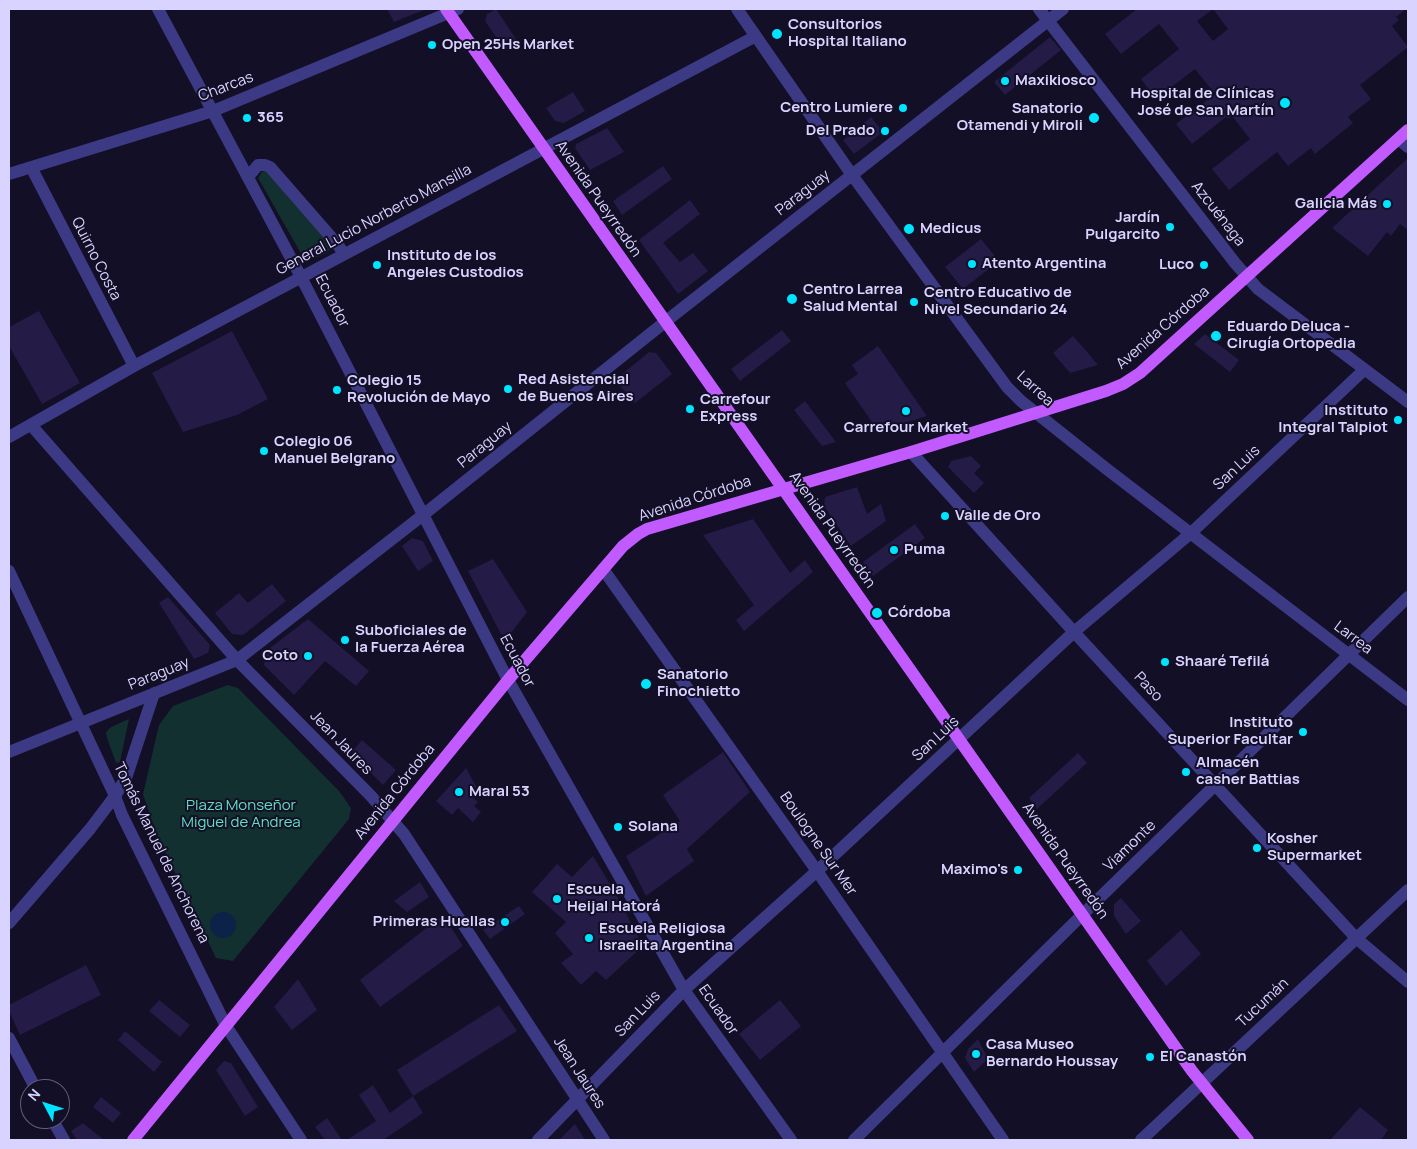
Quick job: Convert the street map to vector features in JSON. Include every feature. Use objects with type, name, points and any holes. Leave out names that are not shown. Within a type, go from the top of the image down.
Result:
[{"type":"main road","name":"Avenida Pueyrredón","points":[[451,10],[543,149],[665,322],[1202,1083],[1248,1140]]},
{"type":"main road","name":"Avenida Córdoba","points":[[133,1140],[392,820],[508,680],[630,540],[647,529],[911,452],[1111,389],[1132,378],[1246,276],[1403,143],[1408,130]]},
{"type":"street","name":"Ecuador","points":[[158,9],[301,277],[508,680],[684,990],[791,1140]]},
{"type":"street","name":"Larrea","points":[[737,9],[852,175],[1007,387],[1036,413],[1191,534],[1408,700]]},
{"type":"street","name":"Azcuénaga","points":[[1039,9],[1258,289],[1408,402]]},
{"type":"street","name":"Paraguay","points":[[9,752],[237,660],[1063,9]]},
{"type":"street","name":"Charcas","points":[[9,174],[213,111],[451,10]]},
{"type":"street","name":"General Lucio Norberto Mansilla","points":[[9,437],[134,366],[756,36]]},
{"type":"street","points":[[248,177],[258,164],[270,167],[344,254]]},
{"type":"street","name":"Quirno Costa","points":[[30,167],[134,366]]},
{"type":"street","name":"San Luis","points":[[538,1140],[684,990],[817,871],[1074,632],[1191,534],[1364,370]]},
{"type":"street","name":"Jean Jaures","points":[[30,425],[237,660],[404,834],[604,1140]]},
{"type":"street","name":"Paso","points":[[911,452],[1356,938],[1408,982]]},
{"type":"street","name":"Boulogne Sur Mer","points":[[603,569],[817,871],[1003,1140]]},
{"type":"street","name":"Tomás Manuel de Anchorena","points":[[9,571],[115,796],[122,815],[226,1026],[301,1140]]},
{"type":"street","name":"Viamonte","points":[[854,1140],[1408,597]]},
{"type":"street","points":[[9,922],[90,829],[115,796],[126,778],[154,693]]},
{"type":"street","name":"Tucumán","points":[[1141,1140],[1408,890]]},
{"type":"street","points":[[9,1038],[31,1079]]},
{"type":"street","points":[[58,1129],[64,1140]]},
{"type":"green space","points":[[267,170],[334,246],[327,252],[312,258],[303,257],[258,178],[262,172]]},
{"type":"green space","name":"Plaza Monseñor Miguel de Andrea","points":[[228,685],[238,688],[339,791],[351,808],[349,819],[233,961],[216,958],[156,833],[143,794],[159,725],[173,706]]},
{"type":"green space","points":[[129,719],[120,762],[116,763],[106,732],[111,727]]},
{"type":"water","points":[[223,912],[232,916],[236,925],[232,934],[223,938],[214,934],[210,925],[214,916]]},
{"type":"building","points":[[387,9],[426,9],[394,22]]},
{"type":"building","points":[[496,9],[518,42],[505,50],[485,21],[487,14]]},
{"type":"building","name":"Hospital de Clínicas José de San Martín","points":[[1137,9],[1213,9],[1406,9],[1396,17],[1399,20],[1392,26],[1408,47],[1360,85],[1371,99],[1348,117],[1353,123],[1315,154],[1311,148],[1288,166],[1277,152],[1229,190],[1212,169],[1250,139],[1232,116],[1228,119],[1226,117],[1192,144],[1176,124],[1215,94],[1195,69],[1156,99],[1141,79],[1179,49],[1159,24],[1121,54],[1105,34]],"holes":[[[1213,9],[1228,29],[1213,41],[1197,21]]]},
{"type":"building","points":[[1050,37],[1061,50],[1005,95],[994,82]]},
{"type":"building","points":[[573,92],[585,111],[564,123],[555,121],[546,108]]},
{"type":"building","points":[[871,117],[883,132],[854,154],[843,140]]},
{"type":"building","points":[[607,128],[624,152],[590,170],[575,148],[576,144]]},
{"type":"building","points":[[1408,158],[1408,230],[1400,224],[1391,236],[1387,232],[1368,256],[1332,228]]},
{"type":"building","points":[[663,166],[672,179],[622,215],[613,201]]},
{"type":"building","points":[[690,200],[700,214],[663,243],[680,262],[693,253],[708,271],[678,294],[639,240]]},
{"type":"building","name":"Atento Argentina","points":[[981,239],[999,261],[963,289],[945,267]]},
{"type":"building","points":[[39,311],[80,383],[42,404],[9,346],[9,327]]},
{"type":"building","points":[[782,330],[791,341],[740,381],[731,369]]},
{"type":"building","points":[[232,331],[268,399],[237,415],[183,432],[152,373]]},
{"type":"building","points":[[1205,334],[1239,360],[1230,372],[1194,344]]},
{"type":"building","points":[[1073,336],[1098,365],[1070,373],[1053,353]]},
{"type":"building","points":[[878,346],[927,416],[878,431],[845,383],[858,374],[852,365]]},
{"type":"building","points":[[649,352],[656,353],[672,374],[635,403],[615,380]]},
{"type":"building","points":[[805,401],[836,442],[822,446],[794,410]]},
{"type":"building","points":[[971,456],[981,466],[974,473],[984,483],[974,493],[948,467],[951,461]]},
{"type":"building","points":[[857,487],[867,514],[881,504],[886,521],[851,546],[824,506],[825,497]]},
{"type":"building","points":[[753,519],[790,573],[805,560],[813,572],[744,631],[736,620],[754,605],[703,535]]},
{"type":"building","name":"Puma","points":[[915,524],[925,538],[873,576],[863,562]]},
{"type":"building","points":[[412,538],[423,541],[433,561],[418,571],[402,546]]},
{"type":"building","points":[[493,559],[527,612],[509,636],[501,634],[468,571]]},
{"type":"building","points":[[272,584],[286,601],[243,635],[232,634],[215,613],[239,593],[248,603]]},
{"type":"building","points":[[168,597],[210,645],[208,653],[194,659],[159,603]]},
{"type":"building","name":"Coto","points":[[308,619],[369,671],[356,686],[325,661],[294,695],[264,665],[266,651]]},
{"type":"building","points":[[362,740],[396,770],[383,785],[351,753]]},
{"type":"building","points":[[723,752],[750,792],[687,849],[694,861],[646,896],[626,856],[680,821],[663,795]]},
{"type":"building","points":[[1078,753],[1087,763],[1037,809],[1029,798]]},
{"type":"building","name":"Maral 53","points":[[466,768],[477,788],[471,796],[478,802],[474,806],[481,812],[473,822],[458,808],[452,815],[436,801]]},
{"type":"building","points":[[593,856],[616,894],[643,946],[606,980],[596,971],[581,985],[561,963],[573,954],[555,933],[566,922],[532,892],[557,864],[572,877]]},
{"type":"building","points":[[420,882],[429,897],[407,912],[394,901]]},
{"type":"building","points":[[1121,898],[1141,921],[1126,934],[1114,916],[1114,904]]},
{"type":"building","name":"Primeras Huellas","points":[[519,906],[525,914],[490,939],[483,930]]},
{"type":"building","points":[[443,915],[463,946],[380,1007],[360,980]]},
{"type":"building","points":[[1181,930],[1201,954],[1166,986],[1147,961]]},
{"type":"building","points":[[86,965],[101,995],[20,1035],[9,1011],[9,1005]]},
{"type":"building","points":[[298,979],[317,1010],[292,1030],[274,1007]]},
{"type":"building","points":[[159,1000],[190,1025],[180,1037],[149,1011]]},
{"type":"building","points":[[780,1000],[801,1026],[760,1060],[739,1034]]},
{"type":"building","points":[[499,1005],[517,1031],[413,1096],[397,1070]]},
{"type":"building","points":[[125,1031],[162,1062],[154,1072],[118,1040]]},
{"type":"building","name":"Casa Museo Bernardo Houssay","points":[[978,1039],[988,1059],[974,1072],[965,1058],[968,1049]]},
{"type":"building","points":[[224,1061],[231,1063],[258,1107],[245,1116],[216,1070]]},
{"type":"building","points":[[373,1085],[390,1113],[413,1096],[423,1113],[383,1140],[347,1140],[376,1121],[359,1095]]},
{"type":"building","points":[[101,1097],[121,1113],[113,1123],[93,1107]]},
{"type":"building","points":[[1360,1107],[1388,1130],[1381,1140],[1330,1140]]},
{"type":"building","points":[[327,1118],[342,1140],[325,1140],[315,1127]]},
{"type":"building","points":[[83,1123],[104,1140],[77,1140],[71,1131]]},
{"type":"building","points":[[575,1124],[585,1140],[559,1140]]},
{"type":"place","name":"Consultorios Hospital Italiano","points":[[777,34]]},
{"type":"place","name":"Open 25Hs Market","points":[[432,45]]},
{"type":"place","name":"Maxikiosco","points":[[1005,81]]},
{"type":"place","name":"Hospital de Clínicas José de San Martín","points":[[1285,103]]},
{"type":"place","name":"Centro Lumiere","points":[[903,108]]},
{"type":"place","name":"365","points":[[247,118]]},
{"type":"place","name":"Sanatorio Otamendi y Miroli","points":[[1094,118]]},
{"type":"place","name":"Del Prado","points":[[885,131]]},
{"type":"place","name":"Galicia Más","points":[[1387,204]]},
{"type":"place","name":"Jardín Pulgarcito","points":[[1170,227]]},
{"type":"place","name":"Medicus","points":[[909,229]]},
{"type":"place","name":"Atento Argentina","points":[[972,264]]},
{"type":"place","name":"Instituto de los Angeles Custodios","points":[[377,265]]},
{"type":"place","name":"Luco","points":[[1204,265]]},
{"type":"place","name":"Centro Larrea Salud Mental","points":[[792,299]]},
{"type":"place","name":"Centro Educativo de Nivel Secundario 24","points":[[914,302]]},
{"type":"place","name":"Eduardo Deluca - Cirugía Ortopedia","points":[[1216,336]]},
{"type":"place","name":"Red Asistencial de Buenos Aires","points":[[508,389]]},
{"type":"place","name":"Colegio 15 Revolución de Mayo","points":[[337,390]]},
{"type":"place","name":"Carrefour Express","points":[[690,409]]},
{"type":"place","name":"Carrefour Market","points":[[906,411]]},
{"type":"place","name":"Instituto Integral Talpiot","points":[[1398,420]]},
{"type":"place","name":"Colegio 06 Manuel Belgrano","points":[[264,451]]},
{"type":"place","name":"Valle de Oro","points":[[945,516]]},
{"type":"place","name":"Puma","points":[[894,550]]},
{"type":"place","name":"Córdoba","points":[[877,613]]},
{"type":"place","name":"Suboficiales de la Fuerza Aérea","points":[[345,640]]},
{"type":"place","name":"Coto","points":[[308,656]]},
{"type":"place","name":"Shaaré Tefilá","points":[[1165,662]]},
{"type":"place","name":"Sanatorio Finochietto","points":[[646,684]]},
{"type":"place","name":"Instituto Superior Facultar","points":[[1303,732]]},
{"type":"place","name":"Almacén casher Battias","points":[[1186,772]]},
{"type":"place","name":"Maral 53","points":[[459,792]]},
{"type":"place","name":"Solana","points":[[618,827]]},
{"type":"place","name":"Kosher Supermarket","points":[[1257,848]]},
{"type":"place","name":"Maximo's","points":[[1018,870]]},
{"type":"place","name":"Escuela Heijal Hatorá","points":[[557,899]]},
{"type":"place","name":"Primeras Huellas","points":[[505,922]]},
{"type":"place","name":"Escuela Religiosa Israelita Argentina","points":[[589,938]]},
{"type":"place","name":"Casa Museo Bernardo Houssay","points":[[976,1054]]},
{"type":"place","name":"El Canastón","points":[[1150,1057]]}]
